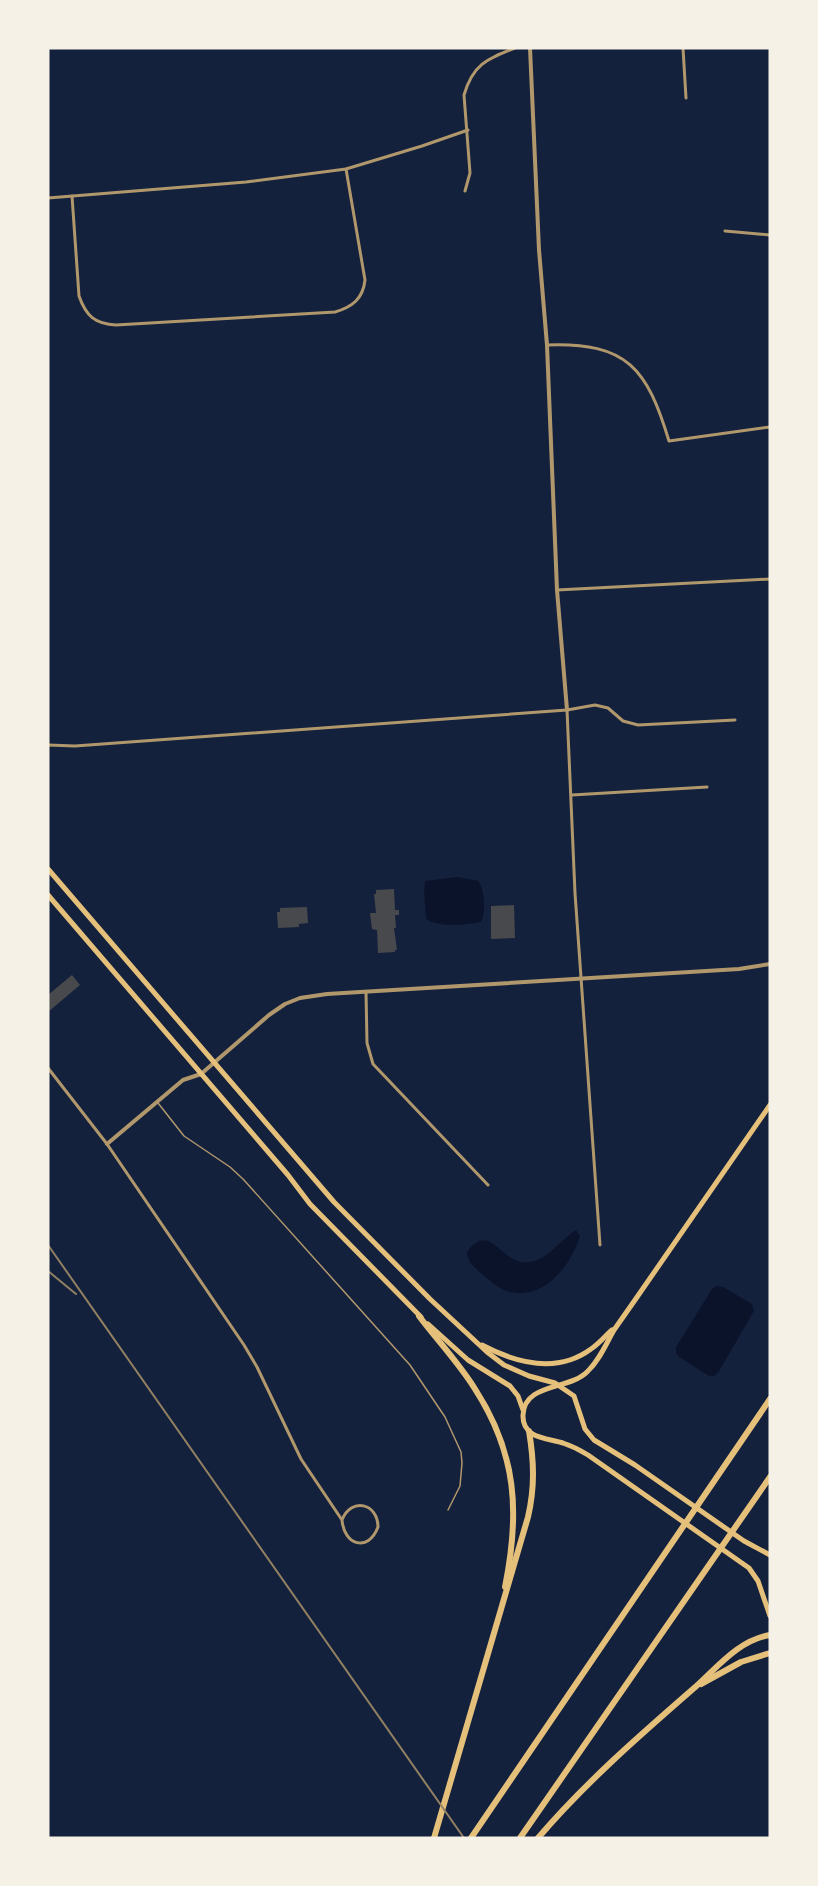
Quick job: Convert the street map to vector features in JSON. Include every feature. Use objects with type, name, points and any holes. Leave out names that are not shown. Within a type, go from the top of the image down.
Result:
[{"type":"highway","points":[[419,1316],[476,1390],[493,1421],[506,1456],[514,1497],[514,1529],[498,1621]]},
{"type":"highway","points":[[471,1838],[769,1399]]},
{"type":"highway","points":[[434,1838],[518,1556],[534,1488],[534,1461],[529,1431]]},
{"type":"highway","points":[[520,1838],[770,1477]]},
{"type":"highway","points":[[538,1838],[569,1803],[650,1726],[743,1646],[756,1638],[770,1635]]},
{"type":"highway","points":[[695,1687],[741,1662],[770,1653]]},
{"type":"main road","points":[[48,868],[342,1210],[416,1286],[493,1357],[514,1370],[561,1386],[574,1396],[585,1429],[591,1438],[770,1556]]},
{"type":"main road","points":[[48,895],[310,1204],[419,1316],[468,1360],[510,1386],[518,1396],[524,1422],[529,1431],[539,1438],[564,1443],[588,1455],[749,1568],[758,1581],[770,1616]]},
{"type":"main road","points":[[523,1412],[528,1401],[536,1393],[561,1386],[588,1372],[770,1105]]},
{"type":"main road","points":[[476,1342],[510,1359],[533,1364],[547,1364],[580,1355],[591,1349],[616,1328]]},
{"type":"street","points":[[465,191],[470,173],[464,95],[473,74],[488,59],[515,48]]},
{"type":"street","points":[[530,48],[539,250],[547,345],[557,590],[567,710],[580,978],[600,1245]]},
{"type":"street","points":[[683,48],[686,98]]},
{"type":"street","points":[[48,198],[246,182],[346,169],[468,130]]},
{"type":"street","points":[[72,196],[79,296],[83,308],[97,322],[117,325],[335,312],[354,305],[364,289],[365,280],[346,169]]},
{"type":"street","points":[[725,231],[770,235]]},
{"type":"street","points":[[547,345],[601,349],[625,361],[637,371],[651,389],[669,441],[770,427]]},
{"type":"street","points":[[557,590],[770,579]]},
{"type":"street","points":[[48,745],[75,746],[567,710],[602,705],[622,721],[638,725],[735,720]]},
{"type":"street","points":[[572,795],[707,787]]},
{"type":"street","points":[[107,1144],[183,1080],[201,1074],[285,1004],[300,998],[739,969],[770,964]]},
{"type":"street","points":[[366,992],[367,1043],[374,1064],[488,1185]]},
{"type":"street","points":[[48,1068],[107,1144],[248,1352],[301,1459],[342,1520],[342,1529],[346,1536],[360,1543],[372,1539],[378,1527],[376,1515],[364,1506],[351,1508],[345,1512],[342,1520]]},
{"type":"lane","points":[[157,1102],[184,1136],[230,1167],[243,1179],[410,1365],[445,1417],[461,1452],[460,1486],[448,1510]]},
{"type":"water","points":[[457,877],[478,881],[484,901],[481,922],[445,925],[426,919],[425,881]]},
{"type":"water","points":[[576,1230],[580,1236],[563,1269],[555,1278],[534,1291],[523,1293],[503,1289],[474,1267],[467,1256],[467,1252],[475,1243],[483,1240],[490,1242],[511,1258],[520,1262],[530,1262],[549,1253]]},
{"type":"water","points":[[716,1286],[723,1287],[752,1304],[754,1311],[718,1373],[709,1376],[679,1357],[676,1347]]},
{"type":"building","points":[[394,889],[395,910],[399,910],[399,915],[395,915],[396,928],[394,928],[397,950],[378,953],[377,930],[372,929],[370,913],[376,913],[374,894],[376,890]]},
{"type":"building","points":[[514,905],[515,938],[491,939],[491,906]]},
{"type":"building","points":[[307,907],[308,923],[299,924],[299,927],[278,928],[277,912],[280,912],[280,908]]},
{"type":"building","points":[[72,975],[80,985],[48,1012],[48,995]]},
{"type":"railway","points":[[48,1245],[464,1838]]},
{"type":"railway","points":[[48,1271],[76,1294]]}]
